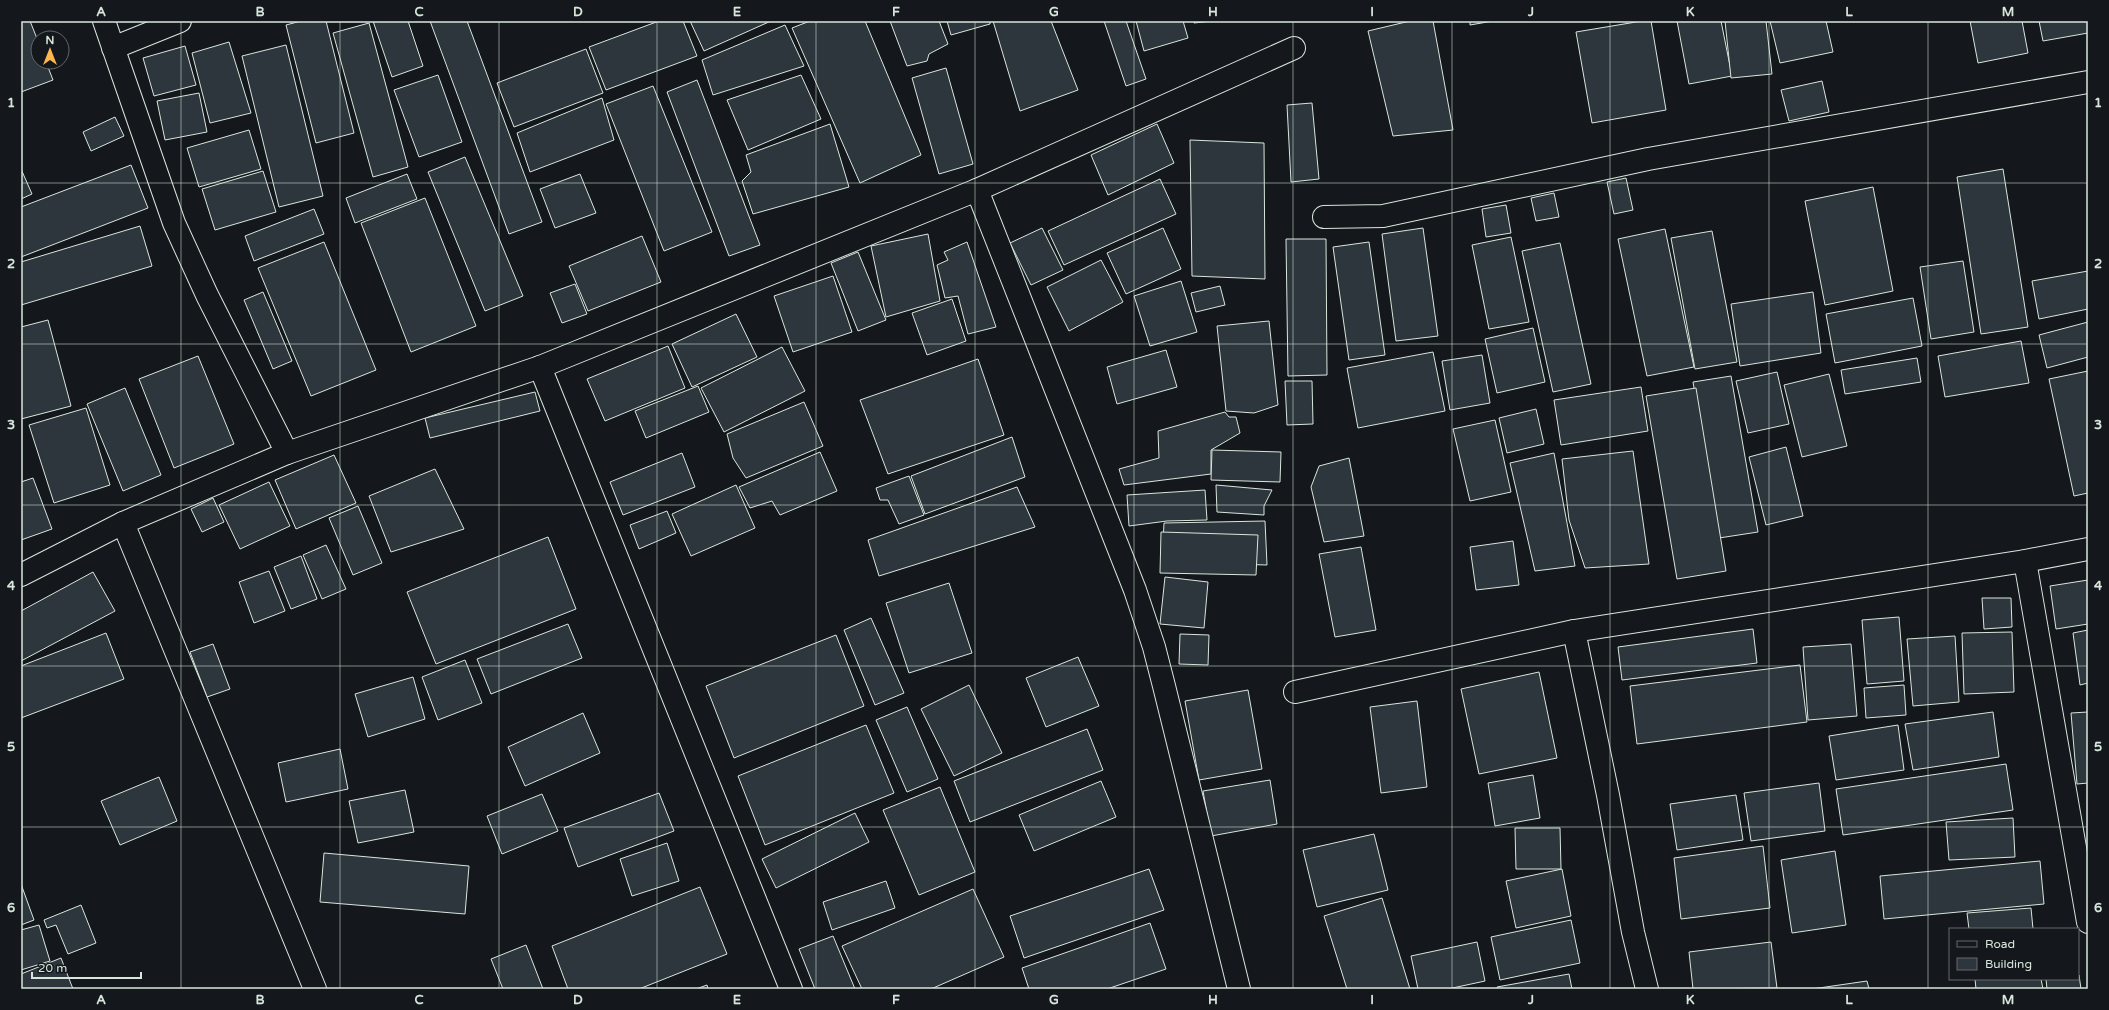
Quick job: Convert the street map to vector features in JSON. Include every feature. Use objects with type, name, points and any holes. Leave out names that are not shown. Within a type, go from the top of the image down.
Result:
[{"type":"street","points":[[104,21],[174,224],[207,294],[287,453]]},
{"type":"street","points":[[113,48],[180,21]]},
{"type":"street","points":[[21,574],[123,523],[287,453],[540,367],[977,190],[1294,48]]},
{"type":"street","points":[[1324,217],[1383,216],[1648,159],[2088,82]]},
{"type":"street","points":[[977,190],[1135,590],[1154,647],[1239,989]]},
{"type":"street","points":[[540,367],[791,989]]},
{"type":"street","points":[[123,523],[315,989]]},
{"type":"street","points":[[1295,692],[1574,631],[2025,561],[2088,549]]},
{"type":"street","points":[[2025,561],[2088,922]]},
{"type":"street","points":[[1574,631],[1608,795],[1633,932],[1647,989]]},
{"type":"building","points":[[21,21],[30,21],[34,30],[30,30],[30,70],[49,70],[53,80],[21,92]]},
{"type":"building","points":[[301,21],[326,21],[354,133],[316,143],[286,25]]},
{"type":"building","points":[[373,21],[408,21],[423,66],[392,77]]},
{"type":"building","points":[[430,21],[467,21],[542,222],[509,234]]},
{"type":"building","points":[[659,21],[683,21],[697,56],[606,90],[589,47]]},
{"type":"building","points":[[690,21],[771,21],[704,51]]},
{"type":"building","points":[[810,21],[865,21],[921,155],[860,183],[792,28]]},
{"type":"building","points":[[890,21],[939,21],[948,44],[929,54],[927,61],[907,66]]},
{"type":"building","points":[[947,21],[990,21],[990,24],[951,35]]},
{"type":"building","points":[[993,21],[1051,21],[1078,90],[1020,111]]},
{"type":"building","points":[[1104,21],[1126,21],[1146,79],[1126,86]]},
{"type":"building","points":[[1136,21],[1183,21],[1188,38],[1144,51]]},
{"type":"building","points":[[1194,21],[1212,21],[1194,23]]},
{"type":"building","points":[[1410,21],[1433,21],[1453,130],[1393,136],[1368,31]]},
{"type":"building","points":[[1470,21],[1493,21],[1470,25]]},
{"type":"building","points":[[1642,21],[1651,21],[1666,110],[1592,123],[1576,32]]},
{"type":"building","points":[[1677,21],[1721,21],[1732,76],[1689,84]]},
{"type":"building","points":[[1725,21],[1766,21],[1772,74],[1731,78]]},
{"type":"building","points":[[1770,21],[1826,21],[1833,52],[1780,63]]},
{"type":"building","points":[[1970,21],[2022,21],[2028,53],[1978,63]]},
{"type":"building","points":[[2039,21],[2088,21],[2088,33],[2043,41]]},
{"type":"building","points":[[369,23],[408,167],[373,177],[333,33]]},
{"type":"building","points":[[785,25],[804,66],[713,95],[702,60]]},
{"type":"building","points":[[229,42],[251,113],[210,123],[192,53]]},
{"type":"building","points":[[286,45],[323,196],[279,207],[242,56]]},
{"type":"building","points":[[185,46],[196,85],[154,96],[143,58]]},
{"type":"building","points":[[586,49],[603,93],[514,127],[497,83]]},
{"type":"building","points":[[946,68],[973,164],[939,174],[912,78]]},
{"type":"building","points":[[438,75],[462,142],[419,157],[394,90]]},
{"type":"building","points":[[801,75],[821,119],[748,150],[727,100]]},
{"type":"building","points":[[697,80],[760,245],[729,256],[667,92]]},
{"type":"building","points":[[1822,81],[1829,112],[1789,121],[1781,90]]},
{"type":"building","points":[[653,86],[712,232],[664,251],[606,104]]},
{"type":"building","points":[[199,93],[207,132],[165,140],[157,101]]},
{"type":"building","points":[[602,98],[614,140],[530,172],[517,133]]},
{"type":"building","points":[[1312,103],[1319,179],[1291,182],[1287,105]]},
{"type":"building","points":[[115,117],[124,136],[91,151],[83,132]]},
{"type":"building","points":[[830,124],[849,187],[753,214],[742,181],[751,172],[746,155]]},
{"type":"building","points":[[1157,124],[1174,163],[1108,195],[1091,155]]},
{"type":"building","points":[[249,130],[261,169],[199,187],[187,148]]},
{"type":"building","points":[[1190,140],[1264,143],[1265,279],[1192,276]]},
{"type":"building","points":[[465,157],[523,296],[485,311],[428,172]]},
{"type":"building","points":[[131,165],[148,208],[21,257],[21,207]]},
{"type":"building","points":[[21,169],[32,194],[21,199]]},
{"type":"building","points":[[2003,169],[2028,327],[1981,334],[1957,177]]},
{"type":"building","points":[[263,171],[276,212],[215,230],[202,189]]},
{"type":"building","points":[[407,174],[417,199],[355,223],[346,198]]},
{"type":"building","points":[[580,174],[596,213],[555,228],[540,189]]},
{"type":"building","points":[[1626,178],[1633,210],[1614,214],[1607,182]]},
{"type":"building","points":[[1160,179],[1176,214],[1064,265],[1048,231]]},
{"type":"building","points":[[1873,187],[1893,291],[1825,305],[1805,201]]},
{"type":"building","points":[[1554,193],[1559,217],[1536,221],[1531,198]]},
{"type":"building","points":[[425,198],[476,326],[411,352],[361,223]]},
{"type":"building","points":[[1506,205],[1511,233],[1486,237],[1482,209]]},
{"type":"building","points":[[314,209],[324,234],[254,261],[245,236]]},
{"type":"building","points":[[140,226],[152,266],[21,305],[21,262]]},
{"type":"building","points":[[1042,228],[1063,270],[1031,285],[1010,243]]},
{"type":"building","points":[[1163,228],[1181,269],[1126,294],[1107,253]]},
{"type":"building","points":[[1423,228],[1438,336],[1396,341],[1382,234]]},
{"type":"building","points":[[1665,229],[1694,367],[1647,376],[1618,239]]},
{"type":"building","points":[[1712,231],[1737,362],[1695,369],[1671,238]]},
{"type":"building","points":[[928,234],[940,301],[886,317],[871,246]]},
{"type":"building","points":[[642,236],[661,282],[588,311],[569,266]]},
{"type":"building","points":[[1511,237],[1529,322],[1489,329],[1472,245]]},
{"type":"building","points":[[1286,239],[1326,239],[1327,375],[1288,376]]},
{"type":"building","points":[[324,242],[376,370],[311,396],[258,268]]},
{"type":"building","points":[[967,242],[996,327],[968,334],[958,296],[945,298],[937,265],[948,260],[944,252]]},
{"type":"building","points":[[1369,242],[1385,355],[1349,360],[1333,247]]},
{"type":"building","points":[[1560,243],[1591,384],[1553,392],[1522,251]]},
{"type":"building","points":[[858,252],[886,320],[858,331],[831,263]]},
{"type":"building","points":[[1101,260],[1123,302],[1069,331],[1047,287]]},
{"type":"building","points":[[1963,261],[1974,332],[1931,339],[1920,267]]},
{"type":"building","points":[[2088,271],[2088,309],[2039,319],[2032,281]]},
{"type":"building","points":[[833,276],[852,332],[793,352],[774,296]]},
{"type":"building","points":[[1181,281],[1197,332],[1150,346],[1134,296]]},
{"type":"building","points":[[575,284],[587,314],[562,323],[550,293]]},
{"type":"building","points":[[1220,286],[1225,305],[1196,312],[1191,293]]},
{"type":"building","points":[[263,292],[292,361],[273,369],[244,300]]},
{"type":"building","points":[[1813,292],[1821,353],[1740,366],[1731,304]]},
{"type":"building","points":[[1913,298],[1922,346],[1835,363],[1826,314]]},
{"type":"building","points":[[952,299],[966,341],[927,355],[912,313]]},
{"type":"building","points":[[736,314],[757,357],[692,387],[672,344]]},
{"type":"building","points":[[48,320],[71,406],[21,419],[21,327]]},
{"type":"building","points":[[1269,321],[1278,405],[1254,413],[1226,411],[1217,326]]},
{"type":"building","points":[[2088,322],[2088,357],[2047,368],[2039,335]]},
{"type":"building","points":[[1533,328],[1545,382],[1497,393],[1485,339]]},
{"type":"building","points":[[2021,341],[2029,383],[1945,397],[1938,356]]},
{"type":"building","points":[[668,346],[685,388],[605,421],[587,379]]},
{"type":"building","points":[[782,347],[805,391],[724,432],[701,388]]},
{"type":"building","points":[[1166,350],[1177,387],[1117,404],[1107,367]]},
{"type":"building","points":[[1433,352],[1445,411],[1358,428],[1347,368]]},
{"type":"building","points":[[1482,355],[1490,403],[1450,410],[1442,361]]},
{"type":"building","points":[[198,356],[234,444],[174,468],[139,379]]},
{"type":"building","points":[[1917,358],[1921,382],[1845,394],[1841,370]]},
{"type":"building","points":[[978,359],[1004,435],[888,474],[860,400]]},
{"type":"building","points":[[2088,371],[2088,493],[2074,496],[2049,379]]},
{"type":"building","points":[[1777,372],[1789,424],[1748,433],[1736,381]]},
{"type":"building","points":[[1829,374],[1847,446],[1802,457],[1784,385]]},
{"type":"building","points":[[1731,376],[1758,532],[1719,538],[1693,382]]},
{"type":"building","points":[[1285,381],[1312,381],[1313,424],[1287,425]]},
{"type":"building","points":[[698,386],[709,412],[646,438],[635,411]]},
{"type":"building","points":[[1641,387],[1648,431],[1561,445],[1554,400]]},
{"type":"building","points":[[125,388],[161,475],[123,491],[87,404]]},
{"type":"building","points":[[1696,388],[1726,571],[1677,579],[1646,396]]},
{"type":"building","points":[[535,392],[540,411],[430,438],[425,418]]},
{"type":"building","points":[[804,402],[823,446],[746,478],[733,458],[727,434]]},
{"type":"building","points":[[86,408],[110,485],[54,503],[29,425]]},
{"type":"building","points":[[1536,409],[1544,444],[1507,453],[1499,418]]},
{"type":"building","points":[[1225,412],[1229,417],[1236,417],[1240,433],[1211,450],[1211,474],[1124,485],[1119,469],[1159,458],[1158,431]]},
{"type":"building","points":[[1495,420],[1511,492],[1470,501],[1453,429]]},
{"type":"building","points":[[1012,437],[1025,477],[925,514],[911,476]]},
{"type":"building","points":[[1786,447],[1803,516],[1766,525],[1749,457]]},
{"type":"building","points":[[1212,450],[1281,452],[1280,482],[1211,480]]},
{"type":"building","points":[[1633,451],[1649,564],[1585,568],[1569,520],[1562,459]]},
{"type":"building","points":[[820,452],[837,491],[780,515],[772,501],[750,508],[739,487]]},
{"type":"building","points":[[682,453],[695,487],[623,515],[610,482]]},
{"type":"building","points":[[1554,453],[1575,566],[1535,571],[1510,463]]},
{"type":"building","points":[[334,455],[356,503],[296,529],[275,480]]},
{"type":"building","points":[[1349,458],[1364,536],[1324,542],[1311,487],[1319,466]]},
{"type":"building","points":[[435,469],[464,529],[391,552],[369,496]]},
{"type":"building","points":[[909,476],[924,515],[899,524],[888,500],[880,500],[876,488]]},
{"type":"building","points":[[33,478],[52,529],[21,540],[21,482]]},
{"type":"building","points":[[269,482],[290,526],[240,549],[219,505]]},
{"type":"building","points":[[736,485],[755,528],[691,556],[672,514]]},
{"type":"building","points":[[1216,485],[1272,490],[1264,506],[1264,515],[1217,512]]},
{"type":"building","points":[[1017,487],[1035,527],[879,576],[868,540]]},
{"type":"building","points":[[1205,490],[1207,520],[1167,521],[1129,526],[1127,495]]},
{"type":"building","points":[[213,498],[224,522],[202,532],[191,509]]},
{"type":"building","points":[[358,506],[382,563],[353,575],[329,518]]},
{"type":"building","points":[[667,511],[676,533],[639,549],[630,525]]},
{"type":"building","points":[[1265,521],[1267,565],[1162,562],[1164,523]]},
{"type":"building","points":[[1161,532],[1258,535],[1256,575],[1160,573]]},
{"type":"building","points":[[548,537],[576,609],[436,664],[407,592]]},
{"type":"building","points":[[1513,541],[1519,585],[1476,590],[1470,547]]},
{"type":"building","points":[[326,545],[346,589],[322,599],[303,555]]},
{"type":"building","points":[[1361,547],[1376,630],[1335,637],[1319,554]]},
{"type":"building","points":[[301,556],[317,599],[291,609],[274,567]]},
{"type":"building","points":[[269,571],[285,611],[254,623],[239,582]]},
{"type":"building","points":[[93,572],[115,611],[21,661],[21,611]]},
{"type":"building","points":[[1165,577],[1208,582],[1204,628],[1160,624]]},
{"type":"building","points":[[2088,580],[2088,624],[2056,629],[2050,586]]},
{"type":"building","points":[[949,583],[972,653],[909,673],[886,603]]},
{"type":"building","points":[[1982,598],[2011,598],[2012,627],[1984,629]]},
{"type":"building","points":[[1899,617],[1904,681],[1867,684],[1862,620]]},
{"type":"building","points":[[871,618],[904,693],[875,705],[844,630]]},
{"type":"building","points":[[568,624],[582,658],[491,694],[477,659]]},
{"type":"building","points":[[1753,629],[1757,663],[1622,680],[1618,647]]},
{"type":"building","points":[[2088,630],[2088,683],[2080,685],[2073,633]]},
{"type":"building","points":[[2012,632],[2014,692],[1964,694],[1962,633]]},
{"type":"building","points":[[106,633],[124,679],[21,718],[21,666]]},
{"type":"building","points":[[1180,634],[1209,635],[1208,665],[1179,664]]},
{"type":"building","points":[[836,635],[864,706],[734,758],[706,686]]},
{"type":"building","points":[[1955,636],[1959,702],[1913,706],[1907,639]]},
{"type":"building","points":[[213,644],[230,689],[207,697],[190,652]]},
{"type":"building","points":[[1851,644],[1857,716],[1808,720],[1803,647]]},
{"type":"building","points":[[1078,657],[1099,706],[1046,727],[1026,678]]},
{"type":"building","points":[[465,660],[482,703],[438,720],[422,677]]},
{"type":"building","points":[[1800,665],[1807,722],[1637,744],[1630,686]]},
{"type":"building","points":[[1539,672],[1557,758],[1479,774],[1461,689]]},
{"type":"building","points":[[413,677],[425,719],[368,737],[355,694]]},
{"type":"building","points":[[969,685],[1002,753],[954,776],[921,709]]},
{"type":"building","points":[[1904,685],[1906,715],[1866,718],[1864,688]]},
{"type":"building","points":[[1248,690],[1262,769],[1199,780],[1185,701]]},
{"type":"building","points":[[1417,701],[1427,787],[1381,793],[1370,707]]},
{"type":"building","points":[[907,707],[938,779],[907,792],[876,720]]},
{"type":"building","points":[[1993,712],[1999,757],[1913,770],[1905,724]]},
{"type":"building","points":[[2088,712],[2088,783],[2077,784],[2071,713]]},
{"type":"building","points":[[583,713],[600,753],[525,786],[508,747]]},
{"type":"building","points":[[866,725],[894,793],[765,845],[738,776]]},
{"type":"building","points":[[1898,725],[1904,770],[1836,780],[1829,736]]},
{"type":"building","points":[[1087,729],[1103,770],[970,822],[954,781]]},
{"type":"building","points":[[340,749],[348,789],[286,802],[278,763]]},
{"type":"building","points":[[2006,764],[2013,810],[1843,835],[1836,789]]},
{"type":"building","points":[[1533,775],[1540,818],[1495,826],[1488,783]]},
{"type":"building","points":[[159,777],[177,821],[120,845],[101,801]]},
{"type":"building","points":[[1270,780],[1277,824],[1211,836],[1203,791]]},
{"type":"building","points":[[1101,781],[1116,817],[1034,851],[1019,815]]},
{"type":"building","points":[[1819,783],[1825,831],[1751,841],[1744,793]]},
{"type":"building","points":[[940,787],[975,872],[919,895],[883,810]]},
{"type":"building","points":[[405,790],[414,832],[358,843],[349,801]]},
{"type":"building","points":[[659,793],[674,831],[578,867],[564,828]]},
{"type":"building","points":[[542,794],[558,831],[502,854],[487,816]]},
{"type":"building","points":[[1736,795],[1743,840],[1677,850],[1670,804]]},
{"type":"building","points":[[855,813],[869,842],[776,888],[762,859]]},
{"type":"building","points":[[2013,818],[2015,857],[1949,860],[1946,822]]},
{"type":"building","points":[[1515,828],[1560,828],[1561,869],[1516,869]]},
{"type":"building","points":[[1374,834],[1388,890],[1317,907],[1303,850]]},
{"type":"building","points":[[667,843],[679,881],[632,896],[620,859]]},
{"type":"building","points":[[1763,846],[1770,908],[1681,919],[1674,858]]},
{"type":"building","points":[[1835,851],[1846,925],[1792,933],[1781,860]]},
{"type":"building","points":[[324,853],[469,866],[465,914],[320,902]]},
{"type":"building","points":[[2040,861],[2044,904],[1884,919],[1880,876]]},
{"type":"building","points":[[1149,869],[1164,910],[1024,958],[1010,916]]},
{"type":"building","points":[[1562,869],[1571,916],[1516,928],[1506,881]]},
{"type":"building","points":[[886,881],[895,908],[832,930],[823,902]]},
{"type":"building","points":[[21,884],[34,920],[21,925]]},
{"type":"building","points":[[700,887],[727,954],[639,989],[568,989],[552,946]]},
{"type":"building","points":[[973,889],[1004,957],[931,989],[862,989],[842,946]]},
{"type":"building","points":[[1382,898],[1410,989],[1347,989],[1324,916]]},
{"type":"building","points":[[81,905],[96,943],[68,954],[56,925],[47,928],[44,920]]},
{"type":"building","points":[[2031,908],[2033,928],[1969,928],[1967,913]]},
{"type":"building","points":[[1571,920],[1580,963],[1500,980],[1491,937]]},
{"type":"building","points":[[1150,923],[1166,969],[1107,989],[1029,989],[1022,968]]},
{"type":"building","points":[[39,925],[50,961],[21,970],[21,930]]},
{"type":"building","points":[[833,936],[855,989],[815,989],[799,949]]},
{"type":"building","points":[[1477,942],[1485,981],[1448,989],[1418,989],[1411,956]]},
{"type":"building","points":[[1771,942],[1777,988],[1693,989],[1689,952]]},
{"type":"building","points":[[526,945],[543,989],[503,989],[491,959]]},
{"type":"building","points":[[61,958],[73,989],[21,989],[21,974]]},
{"type":"building","points":[[1569,974],[1572,989],[1498,989],[1497,987]]},
{"type":"building","points":[[2079,975],[2081,989],[2047,989],[2046,980],[2079,980]]},
{"type":"building","points":[[1975,980],[2041,980],[2043,989],[1976,989]]},
{"type":"building","points":[[1867,981],[1869,989],[1812,989]]},
{"type":"building","points":[[707,985],[708,989],[696,989]]}]
